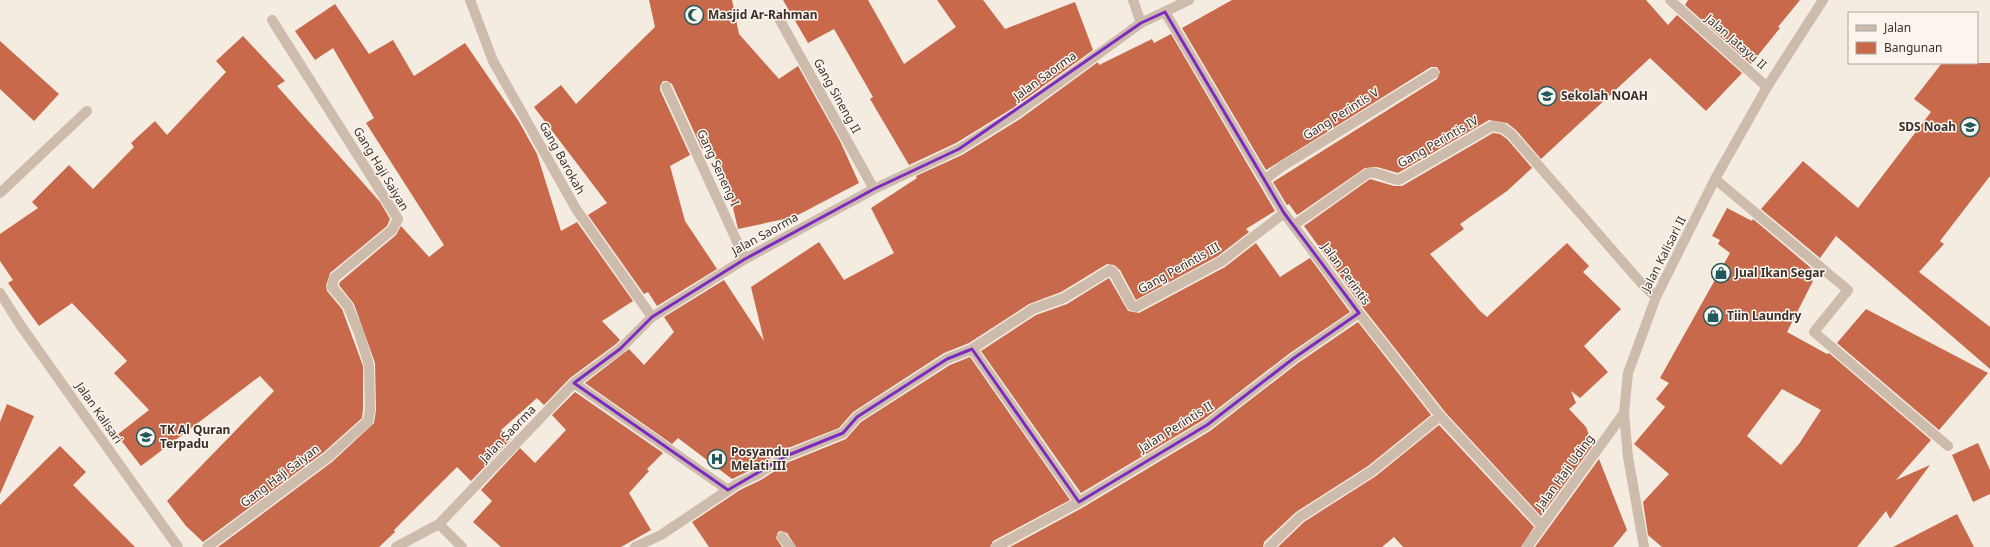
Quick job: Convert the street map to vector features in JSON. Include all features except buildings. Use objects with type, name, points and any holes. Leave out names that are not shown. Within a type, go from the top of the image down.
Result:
[{"type":"street","name":"Gang Barokah","points":[[470,0],[493,61],[576,209],[652,317]]},
{"type":"street","points":[[1133,0],[1141,23]]},
{"type":"street","name":"Jalan Saorma","points":[[396,547],[439,524],[574,384],[620,349],[652,317],[745,259],[874,190],[959,150],[1017,113],[1141,23],[1189,0]]},
{"type":"street","name":"Jalan Jatayu II","points":[[1670,0],[1767,87]]},
{"type":"street","name":"Jalan Kalisari II","points":[[1644,547],[1628,457],[1624,413],[1628,373],[1656,297],[1715,179],[1767,87],[1823,0]]},
{"type":"street","name":"Jalan Perintis","points":[[1165,12],[1284,213],[1359,313],[1440,416],[1542,526]]},
{"type":"street","name":"Gang Sineng II","points":[[777,15],[874,190]]},
{"type":"street","name":"Gang Haji Saiyan","points":[[207,547],[328,457],[368,421],[370,410],[369,365],[359,332],[348,306],[332,287],[334,278],[392,230],[398,219],[272,20]]},
{"type":"street","name":"Gang Perintis V","points":[[1264,180],[1283,166],[1434,73]]},
{"type":"street","name":"Gang Seneng I","points":[[666,87],[745,259]]},
{"type":"street","points":[[0,193],[87,110]]},
{"type":"street","name":"Gang Perintis IV","points":[[1294,225],[1368,173],[1381,173],[1392,179],[1399,180],[1496,125],[1511,134],[1642,284],[1656,297]]},
{"type":"street","points":[[1715,179],[1848,290],[1814,332],[1948,446]]},
{"type":"street","name":"Gang Perintis III","points":[[972,349],[1033,309],[1064,298],[1110,270],[1114,273],[1132,306],[1136,307],[1222,261],[1284,213]]},
{"type":"street","name":"Jalan Kalisari","points":[[0,293],[39,351],[178,547]]},
{"type":"street","name":"Jalan Perintis II","points":[[996,547],[1079,502],[1207,425],[1294,358],[1359,313]]},
{"type":"street","points":[[635,547],[661,535],[728,490],[786,456],[842,433],[857,417],[947,358],[972,349],[1079,502]]},
{"type":"street","points":[[574,384],[728,490]]},
{"type":"street","name":"Jalan Haji Uding","points":[[1527,547],[1624,413]]},
{"type":"street","points":[[1269,547],[1300,517],[1372,471],[1440,416]]},
{"type":"street","points":[[439,524],[462,547]]},
{"type":"street","points":[[782,537],[790,547]]},
{"type":"highlighted area","points":[[1165,12],[1284,213],[1359,313],[1294,358],[1207,425],[1079,502],[972,349],[947,359],[857,417],[843,433],[786,456],[728,490],[574,383],[620,349],[652,317],[745,259],[874,189],[959,149],[1141,23]]},
{"type":"place","name":"Masjid Ar-Rahman","points":[[694,15]]},
{"type":"place","name":"Sekolah NOAH","points":[[1547,96]]},
{"type":"place","name":"SDS Noah","points":[[1970,127]]},
{"type":"place","name":"Jual Ikan Segar","points":[[1721,273]]},
{"type":"place","name":"Tiin Laundry","points":[[1713,316]]},
{"type":"place","name":"TK Al Quran Terpadu","points":[[146,437]]},
{"type":"place","name":"Posyandu Melati III","points":[[717,459]]}]
